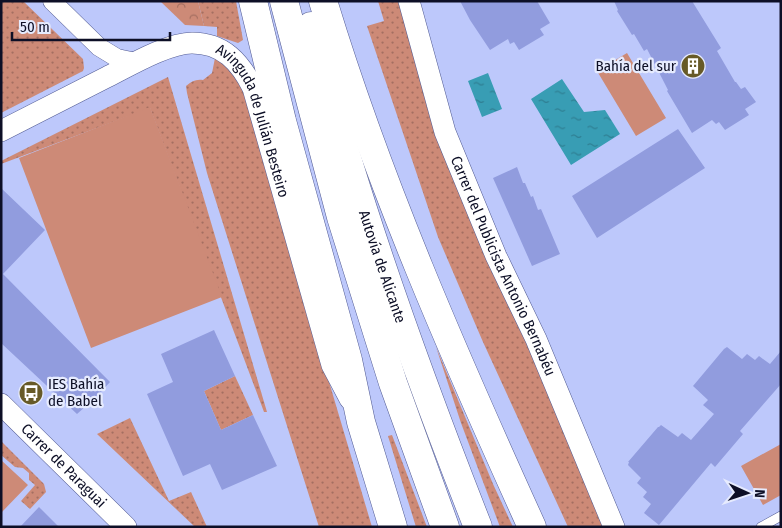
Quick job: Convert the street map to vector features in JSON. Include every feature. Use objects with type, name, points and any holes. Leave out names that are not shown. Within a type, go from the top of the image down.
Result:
[{"type":"highway","points":[[253,1],[282,121],[348,360],[361,422],[394,527]]},
{"type":"highway","name":"Autovía de Alicante","points":[[284,1],[341,218],[393,383],[445,527]]},
{"type":"highway","name":"Autovía de Alicante","points":[[305,1],[346,156],[385,278],[478,527]]},
{"type":"highway","points":[[322,1],[342,66],[389,193],[481,413],[532,527]]},
{"type":"street","points":[[52,1],[99,47],[117,58],[136,62]]},
{"type":"street","name":"Carrer del Publicista Antonio Bernabéu","points":[[409,1],[445,132],[496,256],[536,339],[614,527]]},
{"type":"street","name":"Avinguda de Julián Besteiro","points":[[1,131],[136,62],[176,45],[192,43],[220,50],[232,57],[244,71],[253,88],[332,365],[361,422]]},
{"type":"street","name":"Carrer de Paraguai","points":[[1,404],[126,527]]},
{"type":"lane","points":[[762,527],[781,516]]},
{"type":"green space","points":[[1,1],[23,1],[83,59],[84,68],[83,71],[1,113]]},
{"type":"green space","points":[[160,1],[198,1],[204,26],[185,25]]},
{"type":"green space","points":[[198,1],[236,1],[243,40],[238,43],[217,36],[217,27],[204,26]]},
{"type":"green space","points":[[378,1],[401,1],[607,527],[568,527],[483,342],[438,237],[367,26],[384,21]]},
{"type":"green space","points":[[627,53],[666,118],[636,136],[597,71]]},
{"type":"green space","points":[[215,58],[226,64],[241,85],[254,122],[372,527],[319,527],[207,173],[187,93],[186,86],[188,84],[196,80],[203,80],[212,73]]},
{"type":"green space","points":[[168,77],[267,412],[264,412],[150,108],[1,164],[1,161]]},
{"type":"green space","points":[[150,107],[222,297],[91,348],[19,158]]},
{"type":"green space","points":[[436,347],[513,527],[500,527],[461,423]]},
{"type":"green space","points":[[235,376],[253,415],[221,430],[204,391]]},
{"type":"green space","points":[[130,418],[169,501],[191,492],[207,527],[195,527],[97,434]]},
{"type":"green space","points":[[392,435],[427,527],[416,527],[388,436]]},
{"type":"green space","points":[[1,441],[44,484],[46,492],[30,509],[21,501],[35,485],[29,480],[29,473],[23,468],[15,467],[1,455]]},
{"type":"green space","points":[[781,444],[781,495],[763,505],[741,466]]},
{"type":"green space","points":[[1,460],[28,485],[1,513]]},
{"type":"water","points":[[488,73],[502,109],[482,117],[468,81]]},
{"type":"water","points":[[562,79],[584,112],[605,110],[620,134],[571,165],[531,99]]},
{"type":"building","points":[[460,1],[537,1],[550,23],[540,29],[544,35],[519,50],[514,42],[510,44],[508,39],[490,50]]},
{"type":"building","name":"Bahía del sur","points":[[614,1],[692,1],[721,48],[717,51],[735,82],[741,89],[745,87],[756,102],[745,109],[749,115],[725,130],[719,122],[716,124],[712,120],[692,133],[667,91],[647,49],[644,51],[634,34],[632,35],[617,11]]},
{"type":"building","points":[[678,129],[705,168],[597,238],[572,196]]},
{"type":"building","points":[[517,167],[523,183],[525,183],[531,197],[533,196],[538,210],[541,209],[560,254],[532,266],[493,178]]},
{"type":"building","points":[[1,188],[45,230],[3,274],[110,382],[87,407],[77,414],[1,343]]},
{"type":"building","points":[[214,330],[235,376],[204,391],[221,430],[253,415],[277,466],[222,490],[210,464],[183,476],[147,394],[173,382],[161,354]]},
{"type":"building","points":[[727,347],[742,359],[747,354],[755,360],[759,356],[770,364],[781,351],[781,384],[740,431],[743,434],[715,467],[711,463],[659,525],[644,513],[651,504],[643,497],[647,492],[637,483],[641,478],[628,465],[628,462],[661,425],[678,437],[682,433],[691,440],[714,414],[703,405],[708,400],[693,386]]},
{"type":"building","points":[[39,507],[59,527],[20,527]]},
{"type":"place","name":"Bahía del sur","points":[[693,66]]},
{"type":"place","name":"IES Bahía de Babel","points":[[31,393]]}]
